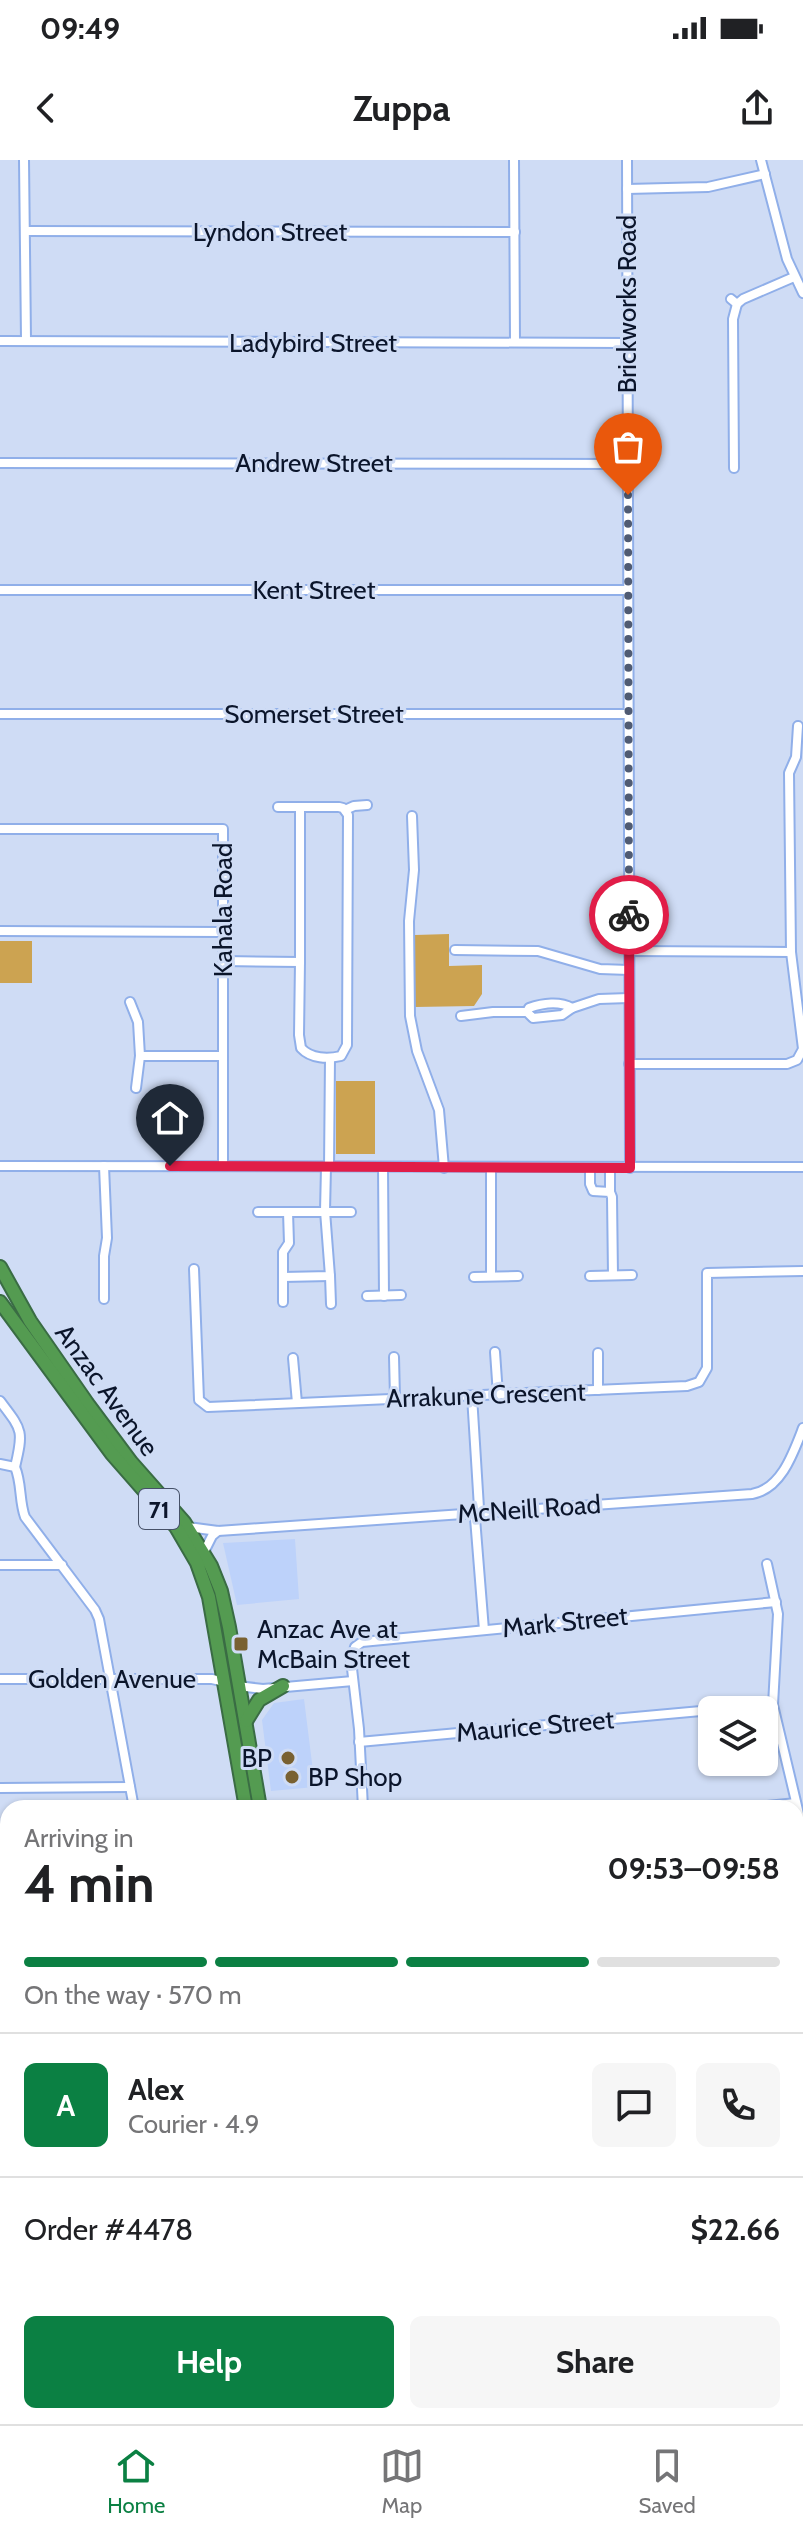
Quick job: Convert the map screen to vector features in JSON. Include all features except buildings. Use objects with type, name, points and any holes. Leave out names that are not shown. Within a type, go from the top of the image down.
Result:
[{"type":"highway","name":"Anzac Avenue","points":[[0,1267],[30,1321],[111,1437],[188,1527],[204,1552],[221,1591],[259,1800]]},
{"type":"highway","name":"Anzac Avenue","points":[[0,1302],[112,1454],[176,1527],[191,1550],[205,1584],[245,1800]]},
{"type":"highway","points":[[246,1721],[259,1700],[283,1686]]},
{"type":"street","points":[[24,160],[26,340]]},
{"type":"street","points":[[514,160],[515,342]]},
{"type":"street","name":"Brickworks Road","points":[[627,160],[630,1168]]},
{"type":"street","points":[[761,160],[782,243],[803,293]]},
{"type":"street","points":[[627,189],[708,187],[765,174]]},
{"type":"street","name":"Lyndon Street","points":[[25,231],[515,232]]},
{"type":"street","points":[[734,468],[734,302],[794,277]]},
{"type":"street","name":"Ladybird Street","points":[[0,341],[627,343]]},
{"type":"street","name":"Andrew Street","points":[[0,463],[628,464]]},
{"type":"street","name":"Kent Street","points":[[0,590],[628,590]]},
{"type":"street","name":"Somerset Street","points":[[0,714],[628,714]]},
{"type":"street","points":[[629,1064],[787,1064],[797,1060],[803,1049],[791,952],[789,773],[799,742],[798,726]]},
{"type":"street","points":[[345,810],[367,805]]},
{"type":"street","points":[[278,807],[300,807],[339,807],[345,810],[348,818],[347,1045],[341,1056],[330,1058],[308,1054],[300,1044],[300,807]]},
{"type":"street","points":[[412,816],[414,870],[409,921],[410,1016],[417,1051],[439,1110],[444,1168]]},
{"type":"street","name":"Kahala Road","points":[[0,829],[223,829],[223,1166]]},
{"type":"street","points":[[0,931],[223,932]]},
{"type":"street","points":[[455,950],[538,951],[600,969],[629,970]]},
{"type":"street","points":[[629,951],[791,952]]},
{"type":"street","points":[[224,961],[300,962]]},
{"type":"street","points":[[461,1016],[527,1012],[533,1006],[541,1005],[563,1004],[572,1008],[599,999],[629,1001]]},
{"type":"street","points":[[130,1002],[138,1022],[144,1056],[136,1088]]},
{"type":"street","points":[[144,1056],[223,1056]]},
{"type":"street","points":[[330,1058],[325,1211],[331,1304]]},
{"type":"street","points":[[0,1166],[803,1167]]},
{"type":"street","points":[[104,1166],[107,1238],[104,1299]]},
{"type":"street","points":[[383,1167],[384,1296]]},
{"type":"street","points":[[491,1167],[491,1276]]},
{"type":"street","points":[[590,1168],[593,1191],[610,1192]]},
{"type":"street","points":[[610,1168],[613,1275]]},
{"type":"street","points":[[258,1212],[351,1212]]},
{"type":"street","points":[[283,1302],[283,1252],[289,1243],[288,1212]]},
{"type":"street","name":"Arrakune Crescent","points":[[194,1269],[199,1400],[208,1407],[687,1386],[699,1382],[707,1368],[707,1273],[803,1271]]},
{"type":"street","points":[[590,1276],[632,1275]]},
{"type":"street","points":[[283,1277],[330,1276]]},
{"type":"street","points":[[474,1277],[518,1276]]},
{"type":"street","points":[[367,1296],[401,1295]]},
{"type":"street","points":[[495,1352],[498,1395]]},
{"type":"street","points":[[598,1353],[598,1390]]},
{"type":"street","points":[[394,1357],[395,1398]]},
{"type":"street","points":[[293,1358],[297,1403]]},
{"type":"street","points":[[472,1396],[484,1630]]},
{"type":"street","points":[[0,1401],[19,1427],[22,1439],[15,1467],[20,1478],[21,1508],[25,1517],[99,1619],[132,1800]]},
{"type":"street","name":"McNeill Road","points":[[188,1527],[218,1531],[759,1493],[777,1480],[803,1428]]},
{"type":"street","points":[[0,1464],[15,1467]]},
{"type":"street","points":[[204,1552],[218,1531]]},
{"type":"street","points":[[767,1564],[779,1624],[774,1696]]},
{"type":"street","points":[[0,1565],[62,1565]]},
{"type":"street","name":"Mark Street","points":[[353,1681],[351,1660],[355,1647],[370,1640],[776,1602]]},
{"type":"street","name":"Golden Avenue","points":[[0,1679],[212,1679],[240,1687],[263,1689],[353,1681]]},
{"type":"street","points":[[353,1681],[363,1800]]},
{"type":"street","name":"Maurice Street","points":[[359,1742],[698,1711]]},
{"type":"street","points":[[778,1726],[795,1800]]},
{"type":"street","points":[[0,1788],[130,1787]]},
{"type":"shaded area","points":[[449,934],[449,966],[482,965],[482,994],[474,1006],[415,1007],[415,935]]},
{"type":"shaded area","points":[[0,941],[32,941],[32,983],[0,983]]},
{"type":"shaded area","points":[[336,1081],[375,1081],[375,1154],[336,1154]]},
{"type":"shaded area","points":[[295,1539],[299,1599],[237,1605],[223,1543]]},
{"type":"shaded area","name":"BP","points":[[304,1699],[315,1787],[271,1791],[262,1720],[274,1703]]},
{"type":"way so far","points":[[628,495],[629,915]]},
{"type":"place","name":"Anzac Ave at McBain Street","points":[[241,1644]]},
{"type":"place","name":"BP","points":[[288,1758]]},
{"type":"place","name":"BP Shop","points":[[292,1777]]},
{"type":"route","points":[[170,1166],[630,1168],[629,915]]}]
